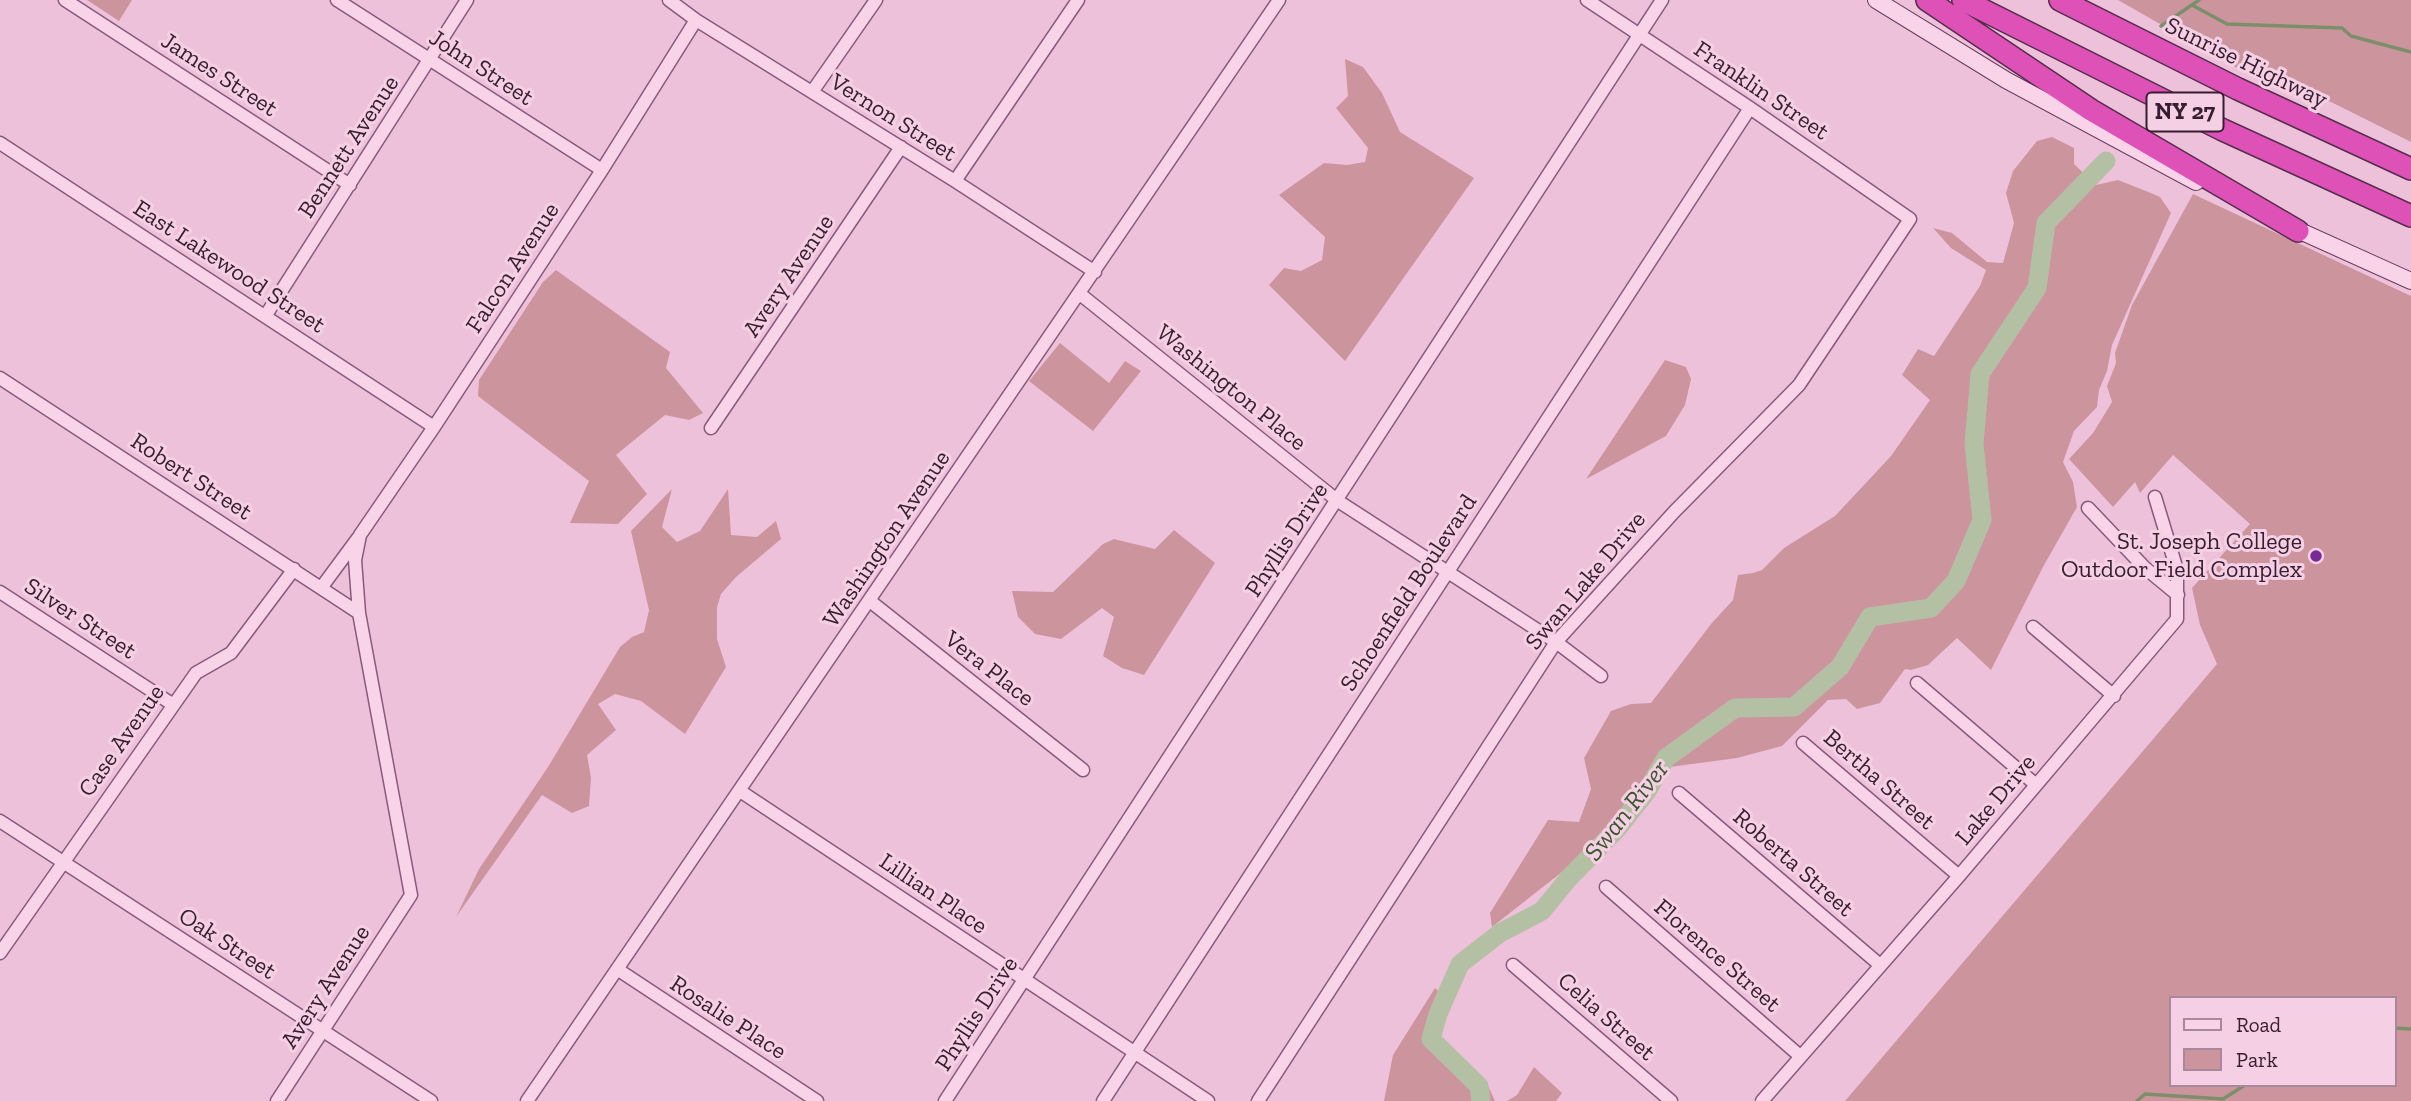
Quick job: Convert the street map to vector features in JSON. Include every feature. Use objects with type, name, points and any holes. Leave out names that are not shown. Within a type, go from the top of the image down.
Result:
[{"type":"highway","points":[[1927,0],[2091,110],[2298,230]]},
{"type":"highway","name":"NY 27","points":[[1963,0],[2223,130],[2411,216]]},
{"type":"highway","name":"Sunrise Highway","points":[[2060,0],[2238,89],[2411,169]]},
{"type":"highway","points":[[2068,0],[2096,19]]},
{"type":"main road","points":[[1876,0],[2098,131],[2198,183],[2411,281]]},
{"type":"street","name":"James Street","points":[[65,0],[350,184]]},
{"type":"street","name":"John Street","points":[[337,0],[602,170]]},
{"type":"street","name":"Bennett Avenue","points":[[266,315],[467,0]]},
{"type":"street","points":[[812,92],[876,0]]},
{"type":"street","points":[[955,181],[1078,0]]},
{"type":"street","name":"Washington Avenue","points":[[527,1101],[1279,0]]},
{"type":"street","name":"Franklin Street","points":[[1587,0],[1910,219]]},
{"type":"street","name":"Phyllis Drive","points":[[945,1101],[1662,0]]},
{"type":"street","name":"Vernon Street","points":[[674,1],[696,20],[955,181],[1095,272]]},
{"type":"street","name":"Falcon Avenue","points":[[321,588],[434,427],[602,170],[696,20]]},
{"type":"street","name":"Schoenfield Boulevard","points":[[1103,1101],[1750,108]]},
{"type":"street","name":"East Lakewood Street","points":[[0,143],[434,427]]},
{"type":"street","name":"Avery Avenue","points":[[711,428],[901,147]]},
{"type":"street","name":"Swan Lake Drive","points":[[1258,1101],[1556,642],[1674,512],[1799,385],[1910,219]]},
{"type":"street","name":"Washington Place","points":[[1080,294],[1338,501],[1556,642],[1601,676]]},
{"type":"street","name":"Robert Street","points":[[0,378],[359,613]]},
{"type":"street","name":"Lake Drive","points":[[1762,1101],[2178,620],[2177,570],[2155,497]]},
{"type":"street","points":[[2088,508],[2144,567],[2178,595]]},
{"type":"street","name":"Falcon Avenue","points":[[360,535],[355,560],[359,613],[411,895]]},
{"type":"street","name":"Case Avenue","points":[[0,953],[195,673],[231,653],[294,569]]},
{"type":"street","name":"Silver Street","points":[[0,592],[172,704]]},
{"type":"street","name":"Vera Place","points":[[870,601],[1083,770]]},
{"type":"street","points":[[2033,628],[2114,696]]},
{"type":"street","points":[[1917,682],[2035,784]]},
{"type":"street","name":"Bertha Street","points":[[1803,743],[1959,876]]},
{"type":"street","name":"Lillian Place","points":[[740,790],[1208,1101]]},
{"type":"street","name":"Roberta Street","points":[[1679,793],[1880,965]]},
{"type":"street","name":"Oak Street","points":[[0,821],[431,1101]]},
{"type":"street","name":"Florence Street","points":[[1606,887],[1800,1056]]},
{"type":"street","name":"Avery Avenue","points":[[276,1101],[411,895]]},
{"type":"street","name":"Celia Street","points":[[1513,964],[1671,1101]]},
{"type":"street","name":"Rosalie Place","points":[[617,969],[817,1101]]},
{"type":"green space","points":[[87,0],[132,0],[119,21]]},
{"type":"green space","points":[[2118,0],[2411,0],[2411,142],[2331,102],[2267,85]]},
{"type":"green space","points":[[1345,59],[1363,67],[1382,93],[1400,132],[1474,178],[1345,361],[1269,285],[1284,268],[1301,271],[1322,260],[1325,237],[1279,195],[1324,163],[1347,165],[1365,162],[1368,148],[1336,108],[1348,96]]},
{"type":"green space","points":[[2052,137],[2074,148],[2074,164],[2096,185],[2118,180],[2160,197],[2171,213],[2112,345],[2097,407],[2074,431],[2063,462],[2073,482],[2077,507],[1991,670],[1957,638],[1928,665],[1905,669],[1880,703],[1857,709],[1846,699],[1828,700],[1782,746],[1737,758],[1670,767],[1562,872],[1492,927],[1490,913],[1548,820],[1579,822],[1591,789],[1584,758],[1611,711],[1631,704],[1651,703],[1711,624],[1733,600],[1738,575],[1762,570],[1784,548],[1835,516],[1891,456],[1930,400],[1902,375],[1918,349],[1934,356],[1980,286],[1986,270],[1951,248],[1933,228],[1952,233],[1987,262],[2003,263],[2014,223],[2006,193],[2013,171],[2037,141]]},
{"type":"green space","points":[[2193,194],[2411,296],[2411,1101],[1845,1101],[2217,664],[2200,625],[2192,588],[2250,524],[2173,455],[2140,493],[2135,482],[2113,507],[2069,459],[2093,433],[2112,402],[2107,386],[2116,363],[2115,353],[2132,305]]},
{"type":"green space","points":[[556,270],[670,352],[666,368],[703,413],[689,420],[665,415],[616,455],[647,494],[618,524],[570,523],[589,481],[478,396],[479,380],[543,282]]},
{"type":"green space","points":[[1060,343],[1109,383],[1125,361],[1141,371],[1093,431],[1029,381]]},
{"type":"green space","points":[[1665,360],[1686,367],[1691,379],[1685,405],[1666,436],[1586,479]]},
{"type":"green space","points":[[672,489],[662,527],[677,542],[700,531],[728,489],[731,535],[757,537],[776,521],[781,539],[736,577],[721,594],[717,607],[717,639],[726,667],[685,734],[641,701],[615,694],[598,704],[616,730],[587,755],[591,778],[589,806],[572,813],[542,795],[456,917],[479,869],[548,767],[620,647],[632,637],[644,632],[649,610],[631,531]]},
{"type":"green space","points":[[1174,530],[1215,563],[1144,675],[1122,668],[1103,656],[1114,617],[1102,608],[1061,639],[1035,634],[1018,617],[1012,591],[1053,592],[1103,544],[1114,539],[1155,549]]},
{"type":"green space","points":[[1435,988],[1445,998],[1434,1028],[1437,1038],[1463,1063],[1477,1072],[1495,1101],[1384,1101],[1393,1055]]},
{"type":"green space","points":[[1534,1067],[1562,1093],[1556,1101],[1507,1101],[1517,1095]]},
{"type":"waterway","name":"Swan River","points":[[2161,26],[2199,0]]},
{"type":"waterway","points":[[2192,5],[2227,24],[2342,28],[2351,36],[2411,52]]},
{"type":"waterway","name":"Swan River","points":[[1481,1101],[1479,1086],[1431,1039],[1438,1014],[1460,964],[1500,933],[1542,911],[1568,879],[1617,829],[1647,791],[1666,758],[1735,708],[1794,707],[1840,667],[1870,617],[1931,608],[1956,581],[1982,520],[1974,444],[1980,374],[2037,288],[2046,223],[2106,161]]},
{"type":"waterway","points":[[2397,1028],[2411,1029]]},
{"type":"waterway","points":[[2137,1101],[2145,1094],[2223,1099],[2242,1087]]},
{"type":"place","name":"St. Joseph College Outdoor Field Complex","points":[[2316,556]]}]
